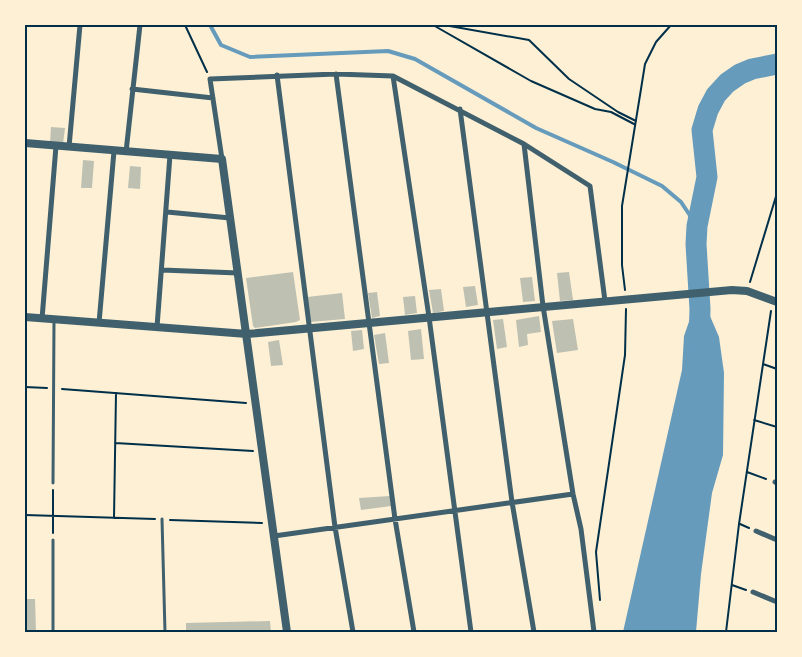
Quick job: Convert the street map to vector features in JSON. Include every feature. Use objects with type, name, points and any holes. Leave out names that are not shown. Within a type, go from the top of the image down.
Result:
[{"type":"street","points":[[69,147],[80,25]]},
{"type":"street","points":[[126,152],[140,25]]},
{"type":"street","points":[[336,74],[395,519],[414,632]]},
{"type":"street","points":[[287,632],[210,79],[336,74],[393,76],[460,109],[524,144],[590,186],[605,301]]},
{"type":"street","points":[[277,75],[335,527],[353,632]]},
{"type":"street","points":[[393,76],[429,317],[471,632]]},
{"type":"street","points":[[132,89],[213,98]]},
{"type":"street","points":[[460,109],[512,502],[534,632]]},
{"type":"street","points":[[25,144],[222,160]]},
{"type":"street","points":[[524,144],[543,306],[581,528],[594,632]]},
{"type":"street","points":[[42,319],[56,146]]},
{"type":"street","points":[[99,323],[114,151]]},
{"type":"street","points":[[157,327],[170,155]]},
{"type":"street","points":[[166,212],[230,218]]},
{"type":"street","points":[[162,270],[238,273]]},
{"type":"street","points":[[25,317],[247,334],[626,298],[732,290],[746,291],[775,302]]},
{"type":"street","points":[[274,536],[574,494]]},
{"type":"street","points":[[756,531],[777,540]]},
{"type":"street","points":[[753,592],[777,602]]},
{"type":"lane","points":[[53,483],[54,320]]},
{"type":"lane","points":[[162,519],[165,632]]},
{"type":"lane","points":[[52,632],[53,540]]},
{"type":"path","points":[[184,25],[210,79]]},
{"type":"path","points":[[433,25],[536,84],[595,109],[611,112],[635,125]]},
{"type":"path","points":[[444,25],[529,40],[569,79],[618,112],[636,121]]},
{"type":"path","points":[[600,604],[596,552],[625,355],[626,298],[622,265],[622,206],[645,64],[656,42],[671,25]]},
{"type":"path","points":[[746,291],[777,193]]},
{"type":"path","points":[[772,213],[777,214]]},
{"type":"path","points":[[726,632],[754,420],[775,302]]},
{"type":"path","points":[[763,364],[777,369]]},
{"type":"path","points":[[25,387],[256,403]]},
{"type":"path","points":[[114,518],[116,393]]},
{"type":"path","points":[[754,420],[777,427]]},
{"type":"path","points":[[115,443],[262,451]]},
{"type":"path","points":[[747,472],[776,483]]},
{"type":"path","points":[[53,483],[53,540]]},
{"type":"path","points":[[25,515],[272,523]]},
{"type":"path","points":[[731,584],[753,592]]},
{"type":"water","points":[[698,312],[710,316],[719,337],[724,373],[723,455],[712,493],[701,574],[696,632],[623,632],[682,370],[684,336],[691,316]]},
{"type":"building","points":[[51,127],[65,128],[63,144],[50,143]]},
{"type":"building","points":[[83,160],[94,161],[92,188],[81,188]]},
{"type":"building","points":[[130,166],[141,167],[140,189],[128,188]]},
{"type":"building","points":[[293,272],[300,320],[255,328],[253,326],[246,278]]},
{"type":"building","points":[[569,272],[573,300],[560,301],[557,273]]},
{"type":"building","points":[[532,277],[535,301],[523,302],[520,278]]},
{"type":"building","points":[[475,286],[478,305],[466,307],[463,287]]},
{"type":"building","points":[[441,289],[444,311],[433,313],[429,290]]},
{"type":"building","points":[[377,292],[380,316],[372,318],[368,293]]},
{"type":"building","points":[[342,293],[345,319],[310,322],[307,297]]},
{"type":"building","points":[[415,296],[417,313],[405,315],[403,297]]},
{"type":"building","points":[[539,316],[541,332],[527,334],[528,345],[519,347],[516,320]]},
{"type":"building","points":[[503,319],[507,347],[497,349],[493,320]]},
{"type":"building","points":[[573,319],[578,350],[557,353],[552,321]]},
{"type":"building","points":[[421,329],[424,359],[411,360],[408,331]]},
{"type":"building","points":[[362,330],[364,349],[353,351],[351,331]]},
{"type":"building","points":[[385,333],[389,363],[379,364],[374,335]]},
{"type":"building","points":[[279,340],[283,365],[271,366],[268,342]]},
{"type":"building","points":[[390,496],[391,506],[361,510],[359,498]]},
{"type":"building","points":[[25,599],[35,599],[36,632],[25,632]]},
{"type":"building","points":[[270,621],[271,632],[186,632],[186,623]]},
{"type":"waterway","points":[[210,25],[221,45],[250,57],[388,51],[415,59],[536,128],[662,186],[681,202],[697,226]]},
{"type":"waterway","points":[[699,340],[700,309],[696,244],[697,226],[707,177],[702,130],[708,110],[716,95],[727,83],[740,74],[752,69],[777,64]]}]
